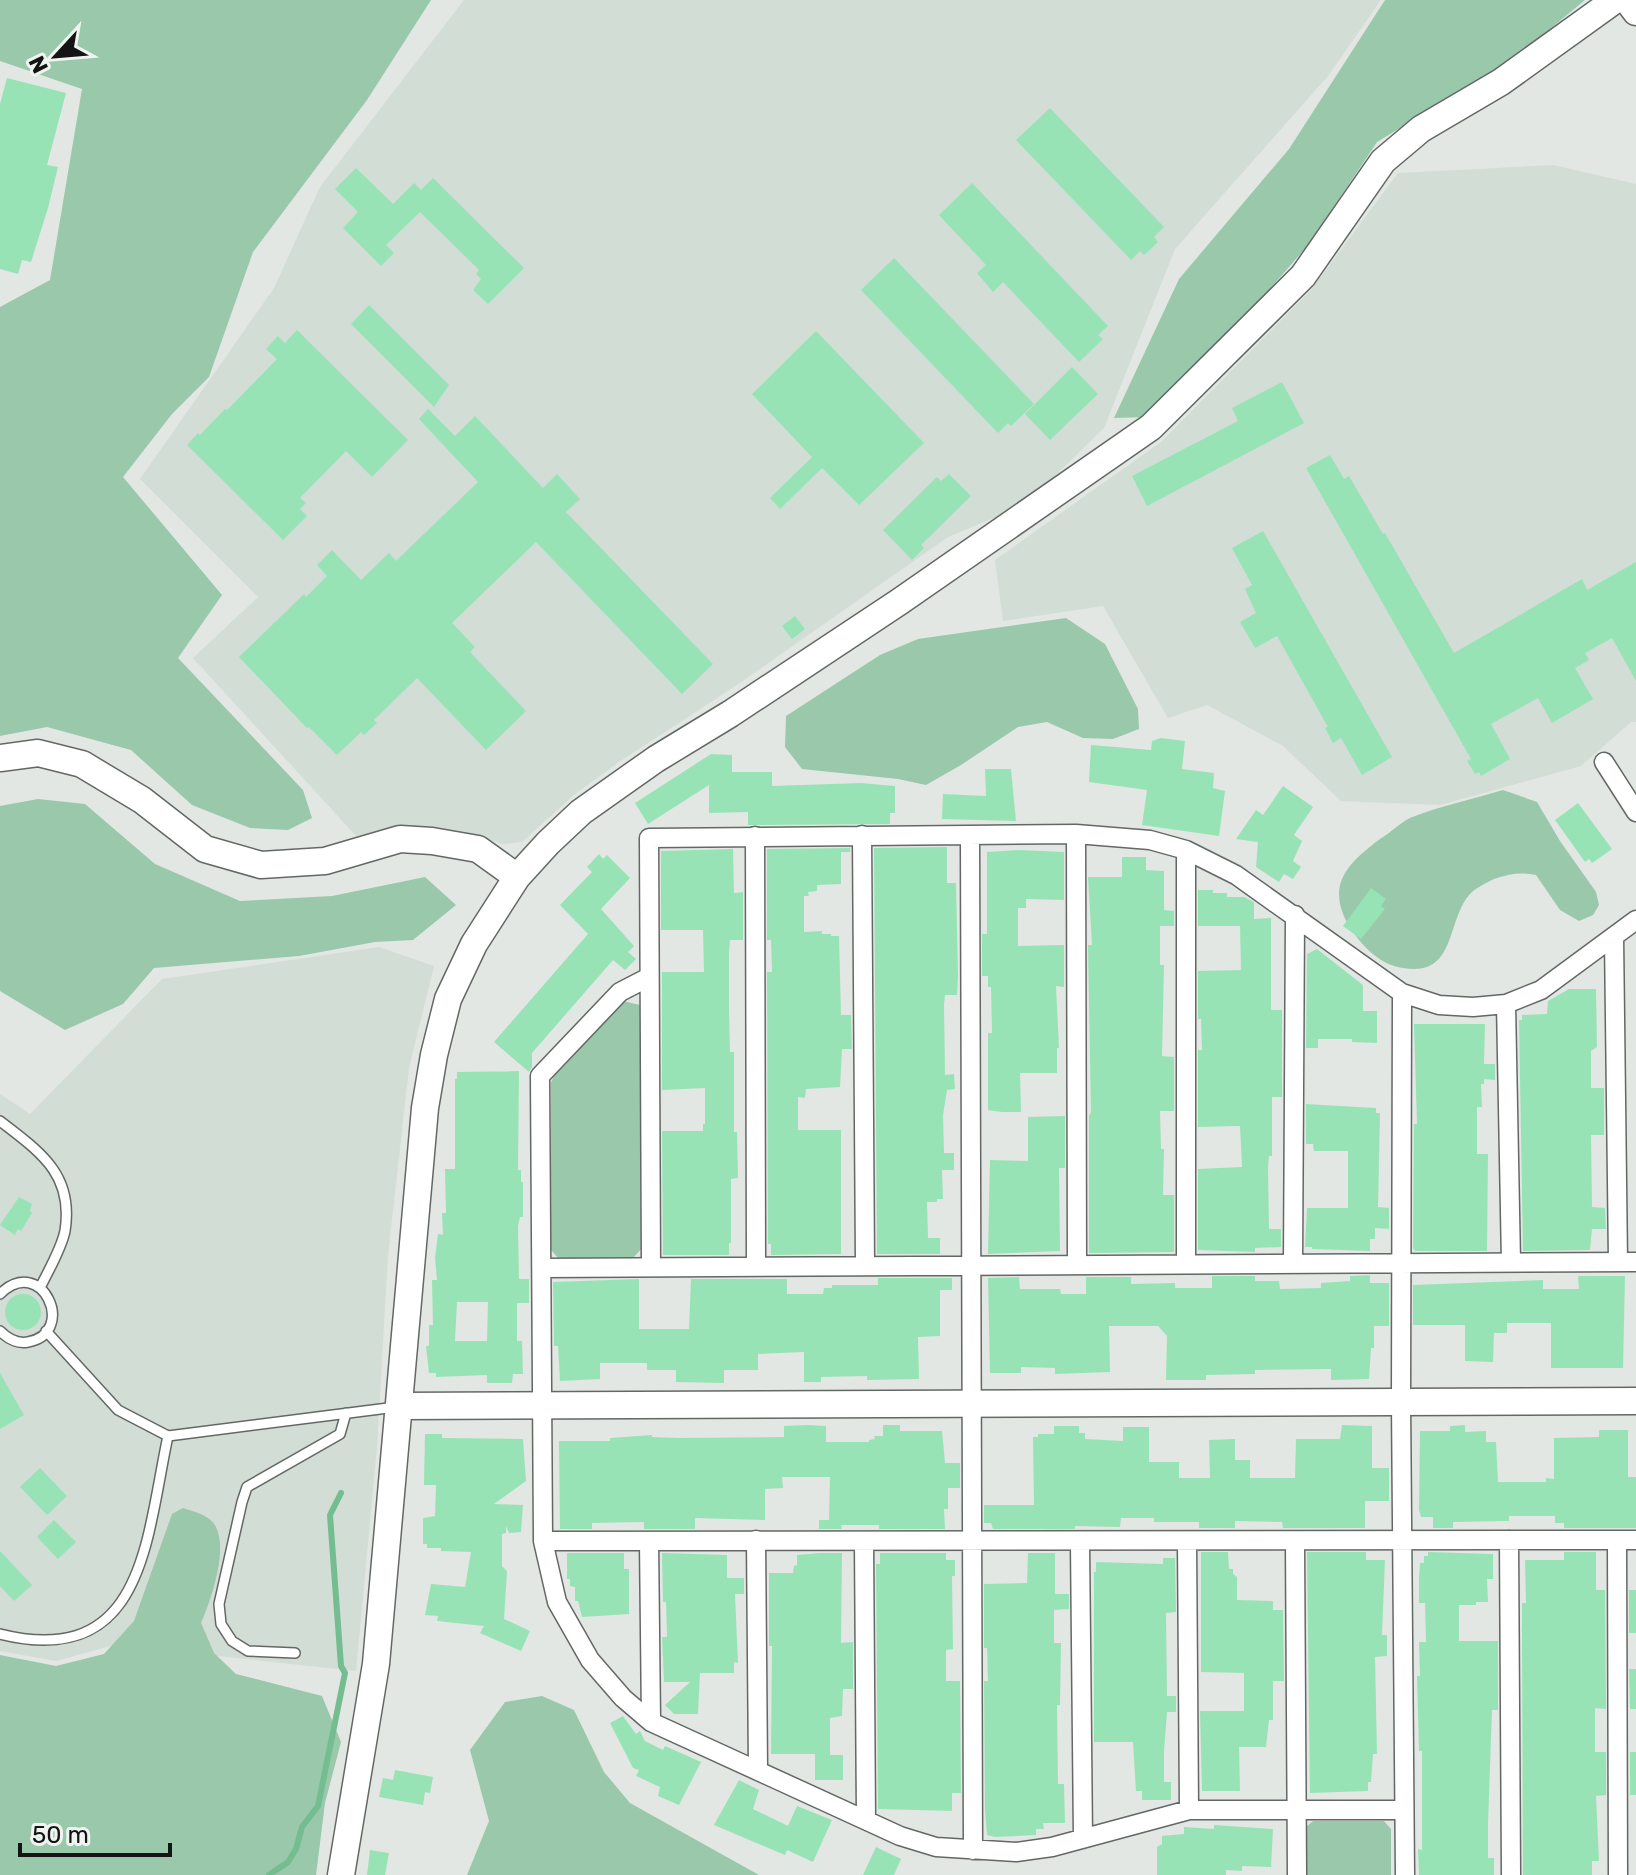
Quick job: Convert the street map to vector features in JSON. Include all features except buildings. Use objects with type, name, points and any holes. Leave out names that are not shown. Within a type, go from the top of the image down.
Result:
[{"type":"street","points":[[341,1875],[376,1664],[425,1108],[434,1055],[448,999],[474,944],[517,877],[581,812],[656,759],[899,602],[1151,427],[1303,276],[1383,161],[1421,129],[1501,82],[1615,0]]},
{"type":"street","points":[[1627,0],[1636,12]]},
{"type":"street","points":[[0,758],[38,753],[82,764],[142,800],[205,849],[261,865],[325,861],[400,839],[478,849],[517,877]]},
{"type":"street","points":[[1604,762],[1636,812]]},
{"type":"street","points":[[1076,834],[1077,1264]]},
{"type":"street","points":[[651,1266],[649,838],[1076,834],[1150,840],[1186,850],[1236,875],[1402,993],[1439,1005],[1473,1007],[1506,1004],[1541,990],[1636,920]]},
{"type":"street","points":[[862,835],[865,1264]]},
{"type":"street","points":[[970,835],[973,1850]]},
{"type":"street","points":[[755,836],[756,1265]]},
{"type":"street","points":[[1186,850],[1186,1264]]},
{"type":"street","points":[[1293,1263],[1295,915]]},
{"type":"street","points":[[542,1268],[1627,1262],[1614,937]]},
{"type":"street","points":[[649,977],[620,992],[540,1076],[543,1541],[557,1602],[590,1660],[623,1698],[651,1722],[900,1836],[936,1847],[1016,1852],[1052,1847],[1189,1810],[1404,1810]]},
{"type":"street","points":[[1402,993],[1405,1875]]},
{"type":"street","points":[[1506,1004],[1511,1262]]},
{"type":"street","points":[[400,1406],[1636,1401]]},
{"type":"street","points":[[756,1540],[758,1770]]},
{"type":"street","points":[[1509,1540],[1511,1875]]},
{"type":"street","points":[[543,1541],[1080,1543],[1627,1540],[1618,1875]]},
{"type":"street","points":[[649,1541],[651,1722]]},
{"type":"street","points":[[864,1542],[866,1819]]},
{"type":"street","points":[[1187,1542],[1189,1810]]},
{"type":"street","points":[[1295,1542],[1297,1875]]},
{"type":"street","points":[[1080,1543],[1083,1839]]},
{"type":"lane","points":[[0,1121],[40,1152],[58,1173],[66,1199],[64,1233],[40,1288]]},
{"type":"lane","points":[[0,1331],[9,1339],[25,1342],[40,1337],[53,1317],[50,1300],[40,1288],[16,1283],[1,1291]]},
{"type":"lane","points":[[46,1331],[118,1410],[168,1436],[400,1406]]},
{"type":"lane","points":[[295,1653],[248,1651],[232,1641],[221,1624],[219,1604],[247,1487],[340,1434],[346,1413]]},
{"type":"lane","points":[[0,1634],[49,1642],[73,1638],[97,1627],[116,1611],[131,1589],[140,1565],[168,1436]]},
{"type":"shaded area","points":[[464,0],[1381,0],[1328,76],[1175,249],[1104,428],[1025,505],[948,537],[737,685],[619,762],[575,794],[522,842],[503,844],[465,832],[431,826],[390,829],[358,838],[193,658],[258,597],[140,479],[274,288],[320,187]]},
{"type":"shaded area","points":[[1553,165],[1636,184],[1636,722],[1631,722],[1581,766],[1440,805],[1341,801],[1283,746],[1207,705],[1168,718],[1103,606],[1003,621],[995,560],[1161,442],[1311,290],[1398,173]]},
{"type":"shaded area","points":[[379,947],[434,966],[409,1068],[388,1255],[377,1447],[356,1671],[209,1655],[132,1640],[56,1661],[0,1651],[0,1094],[30,1114],[162,979]]},
{"type":"green space","points":[[0,0],[431,0],[367,100],[253,252],[209,377],[172,414],[123,477],[222,595],[178,658],[303,790],[312,818],[288,830],[250,828],[192,805],[131,750],[47,727],[0,736],[0,307],[50,280],[82,89],[0,61]]},
{"type":"green space","points":[[1385,0],[1585,0],[1515,58],[1377,142],[1309,244],[1254,307],[1146,417],[1114,418],[1179,279],[1289,149]]},
{"type":"green space","points":[[1066,618],[1105,644],[1138,709],[1139,729],[1113,739],[1083,738],[1047,722],[1018,727],[926,785],[802,769],[785,747],[786,716],[880,655],[918,639]]},
{"type":"green space","points":[[1503,790],[1537,802],[1596,892],[1599,905],[1593,915],[1579,921],[1560,910],[1536,875],[1509,875],[1488,882],[1469,895],[1447,945],[1432,964],[1420,969],[1403,968],[1378,958],[1358,939],[1342,910],[1340,885],[1351,865],[1410,818]]},
{"type":"green space","points":[[38,799],[85,804],[155,864],[240,901],[332,896],[425,877],[456,905],[413,940],[375,942],[299,956],[154,968],[123,1004],[65,1030],[0,991],[0,806]]},
{"type":"green space","points":[[623,1001],[640,1005],[641,1249],[634,1257],[559,1259],[551,1250],[551,1083],[555,1072]]},
{"type":"green space","points":[[183,1508],[210,1520],[219,1537],[217,1575],[201,1623],[214,1653],[236,1674],[322,1696],[341,1742],[325,1803],[316,1875],[0,1875],[0,1655],[56,1666],[104,1654],[134,1621],[172,1514]]},
{"type":"green space","points":[[542,1696],[574,1710],[604,1772],[630,1803],[759,1875],[467,1875],[489,1821],[470,1750],[505,1702]]},
{"type":"green space","points":[[1313,1821],[1384,1821],[1391,1829],[1391,1875],[1305,1875],[1305,1828]]},
{"type":"waterway","points":[[269,1875],[288,1862],[296,1849],[302,1827],[318,1806],[345,1673],[341,1666],[330,1515],[341,1493]]}]
